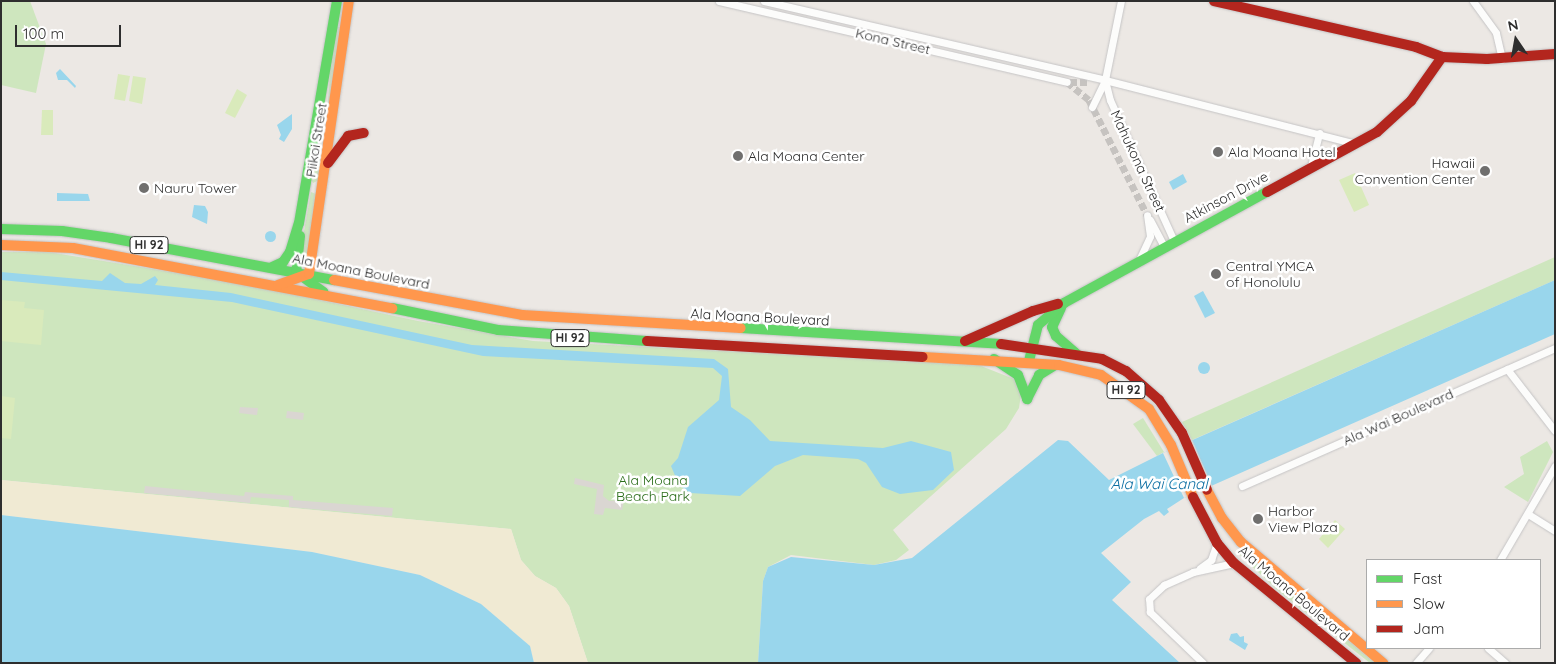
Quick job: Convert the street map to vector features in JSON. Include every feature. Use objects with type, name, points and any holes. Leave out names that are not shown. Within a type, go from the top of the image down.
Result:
[{"type":"main road","points":[[336,2],[349,1]]},
{"type":"main road","name":"Piikoi Street","points":[[302,274],[322,189],[349,1]]},
{"type":"main road","points":[[1214,1],[1416,47],[1442,56],[1502,59],[1555,54]]},
{"type":"main road","name":"Piikoi Street","points":[[272,267],[283,262],[290,252],[299,223],[336,2]]},
{"type":"main road","name":"Atkinson Drive","points":[[1029,361],[1034,347],[1034,335],[1042,319],[1064,303],[1164,246],[1377,132],[1411,101],[1442,56]]},
{"type":"main road","points":[[326,165],[348,136],[364,133]]},
{"type":"main road","name":"Piikoi Street","points":[[299,223],[302,274]]},
{"type":"main road","name":"Ala Moana Boulevard","points":[[1,229],[70,232],[272,267],[488,310],[564,320],[1034,347],[1102,359],[1126,370],[1159,400],[1182,434],[1207,490],[1222,518],[1242,542],[1366,648]]},
{"type":"main road","name":"Ala Moana Boulevard","points":[[1,245],[73,248],[277,285],[498,330],[540,336],[1029,361],[1059,365],[1101,375],[1124,389],[1149,409],[1171,445],[1193,497],[1217,543],[1234,563],[1356,663]]},
{"type":"main road","points":[[277,285],[302,274],[330,296]]},
{"type":"main road","points":[[963,342],[1032,311],[1064,303]]},
{"type":"main road","points":[[1064,303],[1055,316],[1052,327],[1056,336],[1078,355]]},
{"type":"main road","points":[[994,359],[1018,375],[1028,399],[1039,375],[1046,368],[1059,365]]},
{"type":"main road","name":"Ala Moana Boulevard","points":[[1367,649],[1383,663]]},
{"type":"street","name":"Kona Street","points":[[719,1],[1067,82]]},
{"type":"street","name":"Kona Street","points":[[764,1],[788,4],[806,10],[1105,80],[1319,133],[1356,144]]},
{"type":"street","points":[[805,20],[808,1]]},
{"type":"street","name":"Mahukona Street","points":[[1092,107],[1105,80],[1121,1]]},
{"type":"street","points":[[1473,1],[1496,33],[1502,59]]},
{"type":"street","points":[[786,16],[788,4]]},
{"type":"street","name":"Kona Street","points":[[1088,82],[1105,80]]},
{"type":"street","name":"Mahukona Street","points":[[1105,80],[1110,100],[1174,241]]},
{"type":"street","points":[[1311,166],[1319,133]]},
{"type":"street","points":[[304,187],[322,189]]},
{"type":"street","name":"Mahukona Street","points":[[1139,260],[1150,236],[1147,215],[1164,246]]},
{"type":"street","name":"Ala Wai Boulevard","points":[[1242,486],[1555,348]]},
{"type":"street","points":[[1507,369],[1555,431]]},
{"type":"street","points":[[1501,559],[1555,466]]},
{"type":"street","points":[[1528,514],[1555,531]]},
{"type":"street","points":[[1203,663],[1148,608],[1153,592],[1193,572],[1211,560],[1217,543]]},
{"type":"street","points":[[1193,572],[1234,563]]},
{"type":"street","points":[[1416,663],[1428,649]]},
{"type":"street","points":[[1489,649],[1506,663]]},
{"type":"green space","points":[[1,1],[30,1],[46,44],[36,93],[1,85]]},
{"type":"green space","points":[[337,27],[341,27],[327,117],[330,73]]},
{"type":"green space","points":[[118,74],[130,76],[125,101],[114,99]]},
{"type":"green space","points":[[133,76],[146,78],[142,104],[129,101]]},
{"type":"green space","points":[[237,89],[247,95],[235,118],[225,113]]},
{"type":"green space","points":[[42,110],[53,110],[53,135],[41,135]]},
{"type":"green space","points":[[321,138],[319,180],[313,183],[311,179]]},
{"type":"green space","points":[[1355,173],[1369,205],[1354,212],[1339,180]]},
{"type":"green space","points":[[311,192],[316,194],[306,262],[302,265],[300,254]]},
{"type":"green space","name":"Ala Moana Beach Park","points":[[1,252],[48,252],[245,284],[418,321],[533,341],[976,364],[1014,379],[1021,394],[1019,408],[1006,429],[893,530],[909,550],[896,560],[874,565],[791,555],[768,567],[763,581],[758,663],[588,663],[569,606],[556,588],[535,576],[521,560],[511,529],[1,480]]},
{"type":"green space","points":[[1555,257],[1555,280],[1192,440],[1182,422]]},
{"type":"green space","points":[[1,300],[25,302],[24,308],[44,310],[41,345],[1,341]]},
{"type":"green space","points":[[1,396],[15,398],[11,439],[1,438]]},
{"type":"green space","points":[[1143,418],[1164,452],[1157,456],[1133,424]]},
{"type":"green space","points":[[1547,441],[1553,452],[1528,502],[1504,487],[1524,474],[1520,457]]},
{"type":"green space","points":[[1335,520],[1345,529],[1328,548],[1319,539]]},
{"type":"green space","points":[[1238,553],[1249,557],[1375,663],[1370,663],[1276,589]]},
{"type":"sand","points":[[1,480],[511,529],[521,560],[535,576],[556,588],[569,606],[588,663],[534,663],[530,646],[481,604],[420,575],[312,552],[1,515]]},
{"type":"shaded area","points":[[240,407],[258,408],[257,415],[239,413]]},
{"type":"shaded area","points":[[287,411],[304,413],[303,420],[286,418]]},
{"type":"shaded area","points":[[575,478],[604,485],[603,496],[609,501],[624,500],[622,510],[605,508],[603,515],[594,514],[597,489],[574,484]]},
{"type":"shaded area","points":[[145,486],[244,496],[245,492],[293,496],[293,500],[393,508],[392,516],[289,507],[289,500],[251,497],[250,503],[144,493]]},
{"type":"water","points":[[60,69],[76,86],[75,88],[67,80],[58,80],[56,73]]},
{"type":"water","points":[[292,114],[292,129],[284,142],[279,139],[281,135],[277,125]]},
{"type":"water","points":[[1183,174],[1187,182],[1173,190],[1169,182]]},
{"type":"water","points":[[57,193],[88,194],[90,201],[57,201]]},
{"type":"water","points":[[194,205],[205,206],[208,212],[207,224],[192,217]]},
{"type":"water","points":[[270,230],[276,236],[270,242],[264,236]]},
{"type":"water","points":[[1,272],[102,281],[110,273],[125,283],[141,284],[155,276],[158,280],[155,285],[231,293],[472,345],[714,359],[728,369],[731,407],[750,420],[770,441],[883,448],[911,441],[951,452],[954,470],[933,490],[900,494],[882,487],[866,463],[858,459],[803,455],[775,466],[740,496],[690,493],[679,485],[671,466],[678,458],[688,427],[719,400],[722,376],[713,368],[483,356],[232,302],[1,280]]},
{"type":"water","name":"Ala Wai Canal","points":[[1555,280],[1555,334],[1184,498],[1167,509],[1169,512],[1164,516],[1159,511],[1144,519],[1101,553],[1131,582],[1112,600],[1180,663],[758,663],[763,581],[768,567],[791,557],[874,565],[912,558],[1058,440],[1068,441],[1109,480],[1163,453]]},
{"type":"water","points":[[1203,291],[1215,313],[1205,318],[1194,296]]},
{"type":"water","points":[[1202,362],[1206,362],[1210,368],[1206,374],[1202,374],[1198,370],[1198,366]]},
{"type":"water","points":[[1,515],[312,552],[420,575],[481,604],[530,646],[534,663],[1,663]]},
{"type":"water","points":[[1237,633],[1240,637],[1244,636],[1244,642],[1248,644],[1245,650],[1229,640],[1231,634]]},
{"type":"pier","points":[[1192,440],[1212,486],[1184,498],[1163,453]]},
{"type":"tunnel","points":[[1067,82],[1089,100],[1147,215]]},
{"type":"tunnel","points":[[1070,82],[1088,82]]},
{"type":"traffic: fast","points":[[272,267],[283,262],[290,252],[299,223],[337,1]]},
{"type":"traffic: fast","points":[[1029,361],[1038,325],[1064,303],[1267,192]]},
{"type":"traffic: fast","points":[[1,229],[62,231],[111,238],[334,280]]},
{"type":"traffic: fast","points":[[300,236],[296,272],[324,292]]},
{"type":"traffic: fast","points":[[392,308],[498,330],[647,341]]},
{"type":"traffic: fast","points":[[1061,308],[1052,327],[1056,336],[1078,355]]},
{"type":"traffic: fast","points":[[741,328],[1001,344]]},
{"type":"traffic: fast","points":[[994,359],[1018,375],[1027,399],[1039,375],[1055,365]]},
{"type":"traffic: slow","points":[[278,285],[309,274],[349,1]]},
{"type":"traffic: slow","points":[[1,245],[73,248],[392,308]]},
{"type":"traffic: slow","points":[[334,280],[522,315],[741,328]]},
{"type":"traffic: slow","points":[[923,357],[1059,365],[1101,375],[1149,409],[1171,445],[1193,497]]},
{"type":"traffic: slow","points":[[1207,490],[1222,518],[1241,542],[1366,649]]},
{"type":"traffic: slow","points":[[1367,649],[1383,663]]},
{"type":"traffic: jam","points":[[1214,1],[1416,47],[1442,57],[1487,59],[1555,54]]},
{"type":"traffic: jam","points":[[1267,192],[1377,132],[1411,101],[1442,57]]},
{"type":"traffic: jam","points":[[328,163],[348,136],[364,133]]},
{"type":"traffic: jam","points":[[965,341],[1033,311],[1058,304]]},
{"type":"traffic: jam","points":[[647,341],[923,357]]},
{"type":"traffic: jam","points":[[1001,344],[1102,359],[1126,371],[1159,400],[1182,433],[1207,490]]},
{"type":"traffic: jam","points":[[1193,497],[1217,543],[1234,563],[1356,663]]},
{"type":"place","name":"Ala Moana Hotel","points":[[1218,152]]},
{"type":"place","name":"Ala Moana Center","points":[[738,156]]},
{"type":"place","name":"Hawaii Convention Center","points":[[1485,171]]},
{"type":"place","name":"Nauru Tower","points":[[144,188]]},
{"type":"place","name":"Central YMCA of Honolulu","points":[[1216,274]]},
{"type":"place","name":"Harbor View Plaza","points":[[1258,519]]}]
